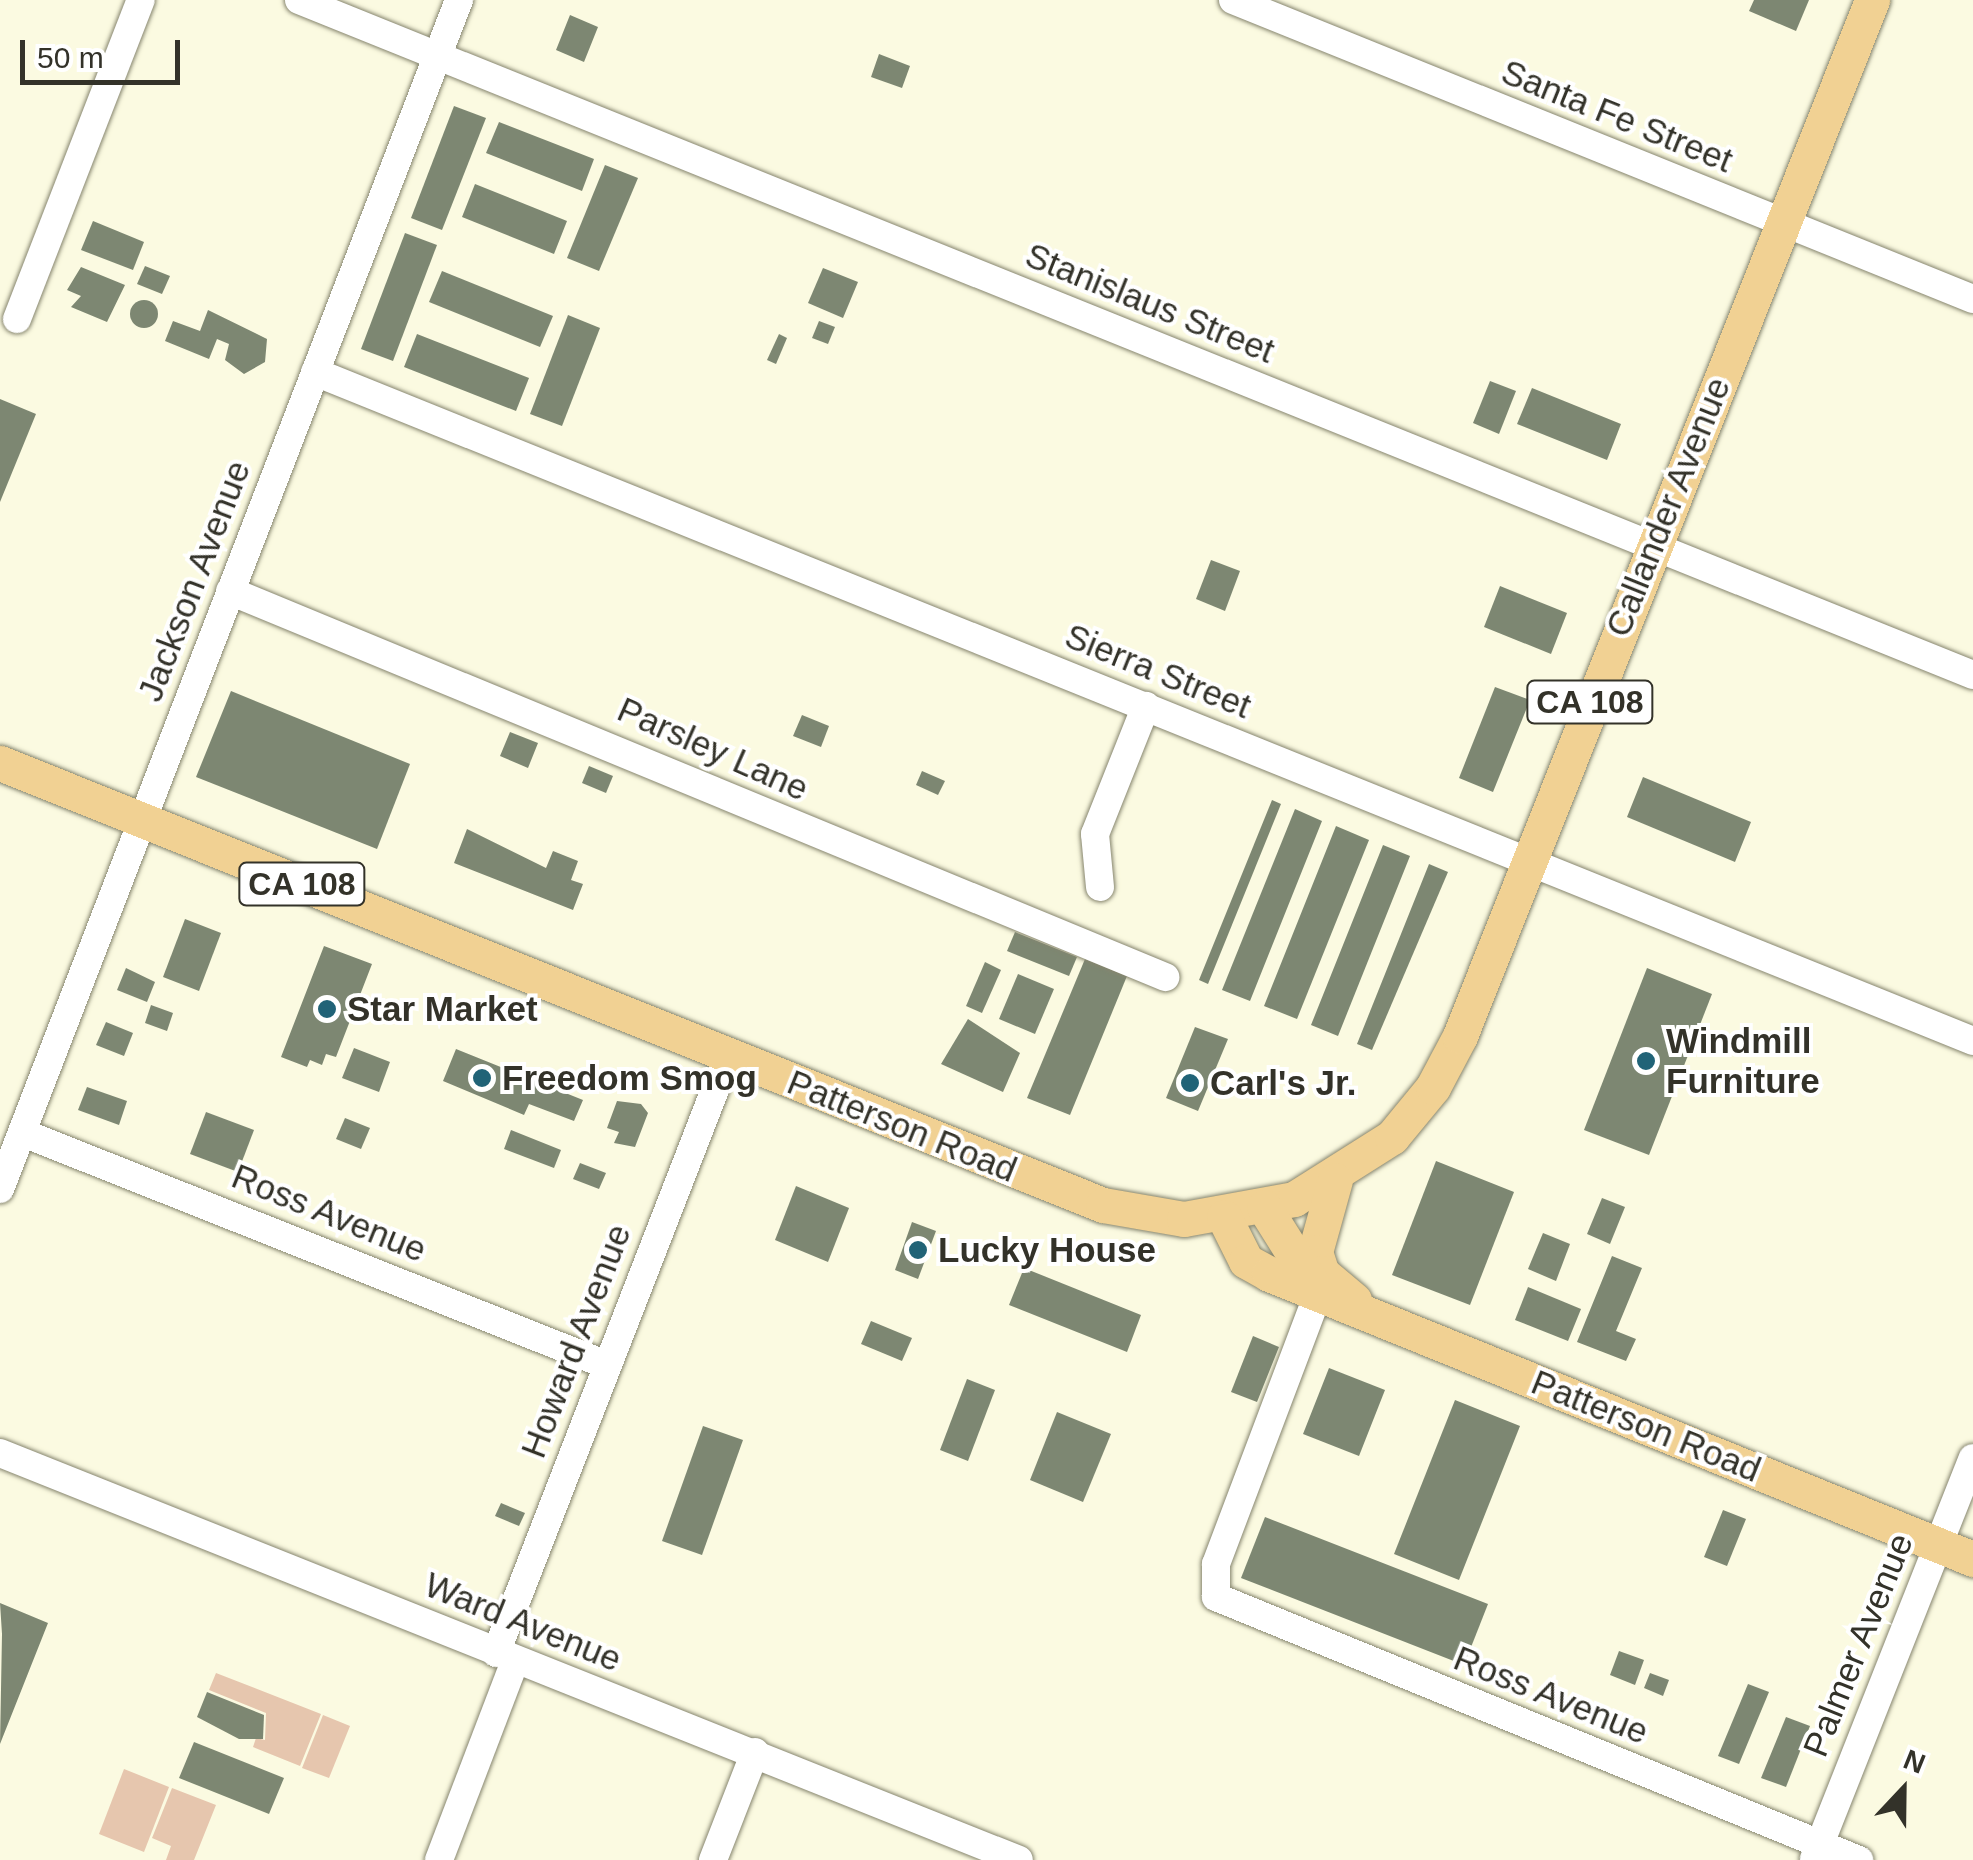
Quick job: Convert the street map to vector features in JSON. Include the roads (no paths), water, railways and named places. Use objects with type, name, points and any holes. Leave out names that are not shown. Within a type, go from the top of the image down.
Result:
[{"type":"main road","name":"Callander Avenue","points":[[1138,1214],[1224,1216],[1264,1207],[1335,1180],[1392,1137],[1440,1077],[1872,0]]},
{"type":"main road","name":"Patterson Road","points":[[0,763],[143,816],[728,1056],[1138,1214]]},
{"type":"main road","points":[[1335,1180],[1315,1252],[1322,1273],[1374,1317]]},
{"type":"main road","points":[[1264,1207],[1318,1294]]},
{"type":"main road","name":"Patterson Road","points":[[1224,1216],[1246,1262],[1973,1558]]},
{"type":"street","points":[[16,319],[142,0]]},
{"type":"street","name":"Stanislaus Street","points":[[299,0],[1973,675]]},
{"type":"street","name":"Jackson Avenue","points":[[0,1189],[458,0]]},
{"type":"street","name":"Santa Fe Street","points":[[1233,0],[1973,299]]},
{"type":"street","name":"Sierra Street","points":[[315,372],[1973,1041]]},
{"type":"street","name":"Parsley Lane","points":[[230,591],[1164,977]]},
{"type":"street","points":[[1100,887],[1095,834],[1146,706]]},
{"type":"street","name":"Howard Avenue","points":[[439,1860],[607,1365],[728,1056]]},
{"type":"street","name":"Ross Avenue","points":[[23,1133],[607,1365]]},
{"type":"street","name":"Ross Avenue","points":[[1318,1294],[1216,1564],[1216,1597],[1816,1852],[1860,1860]]},
{"type":"street","name":"Ward Avenue","points":[[0,1453],[505,1657],[755,1752],[990,1854],[1019,1860]]},
{"type":"street","name":"Palmer Avenue","points":[[1816,1852],[1973,1458]]},
{"type":"street","points":[[714,1860],[755,1752]]},
{"type":"place","name":"Star Market","points":[[327,1009]]},
{"type":"place","name":"Windmill Furniture","points":[[1646,1061]]},
{"type":"place","name":"Freedom Smog","points":[[482,1078]]},
{"type":"place","name":"Carl's Jr.","points":[[1190,1083]]},
{"type":"place","name":"Lucky House","points":[[918,1250]]}]
